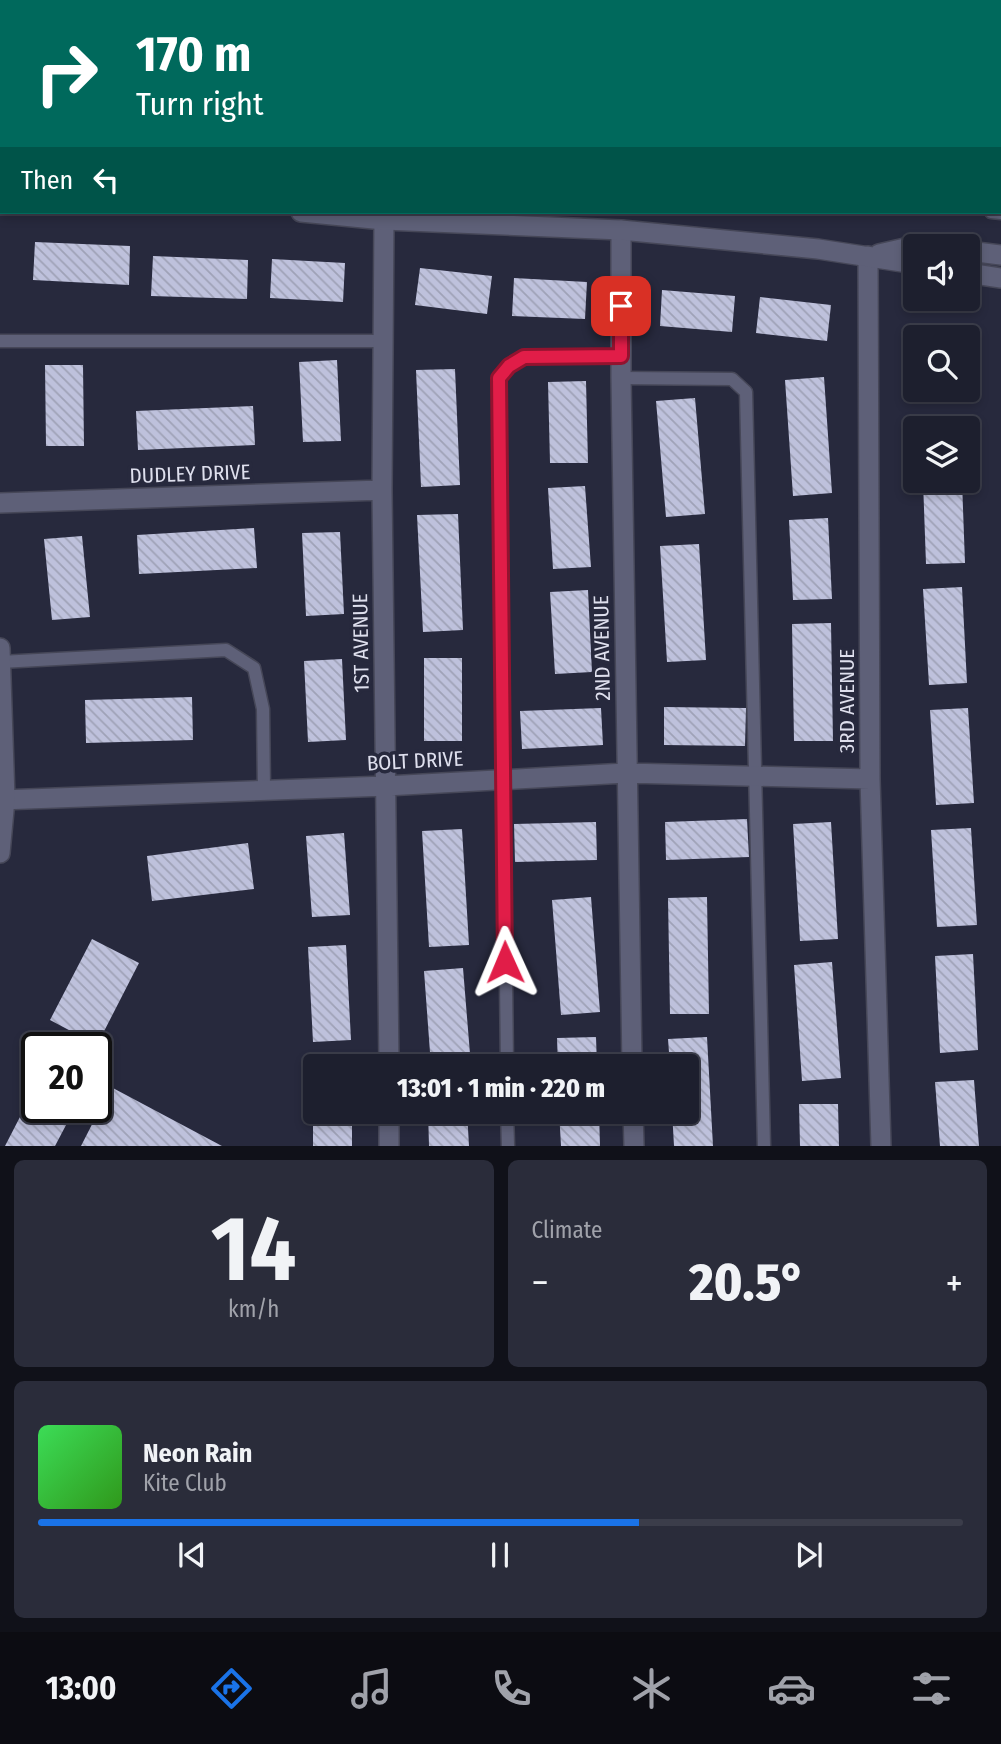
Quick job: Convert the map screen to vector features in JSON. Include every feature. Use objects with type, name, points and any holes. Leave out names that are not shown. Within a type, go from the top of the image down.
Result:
[{"type":"street","points":[[322,214],[384,220],[621,230],[903,262]]},
{"type":"street","name":"1ST AVENUE","points":[[384,220],[382,490],[389,1054]]},
{"type":"street","name":"2ND AVENUE","points":[[621,230],[632,1054]]},
{"type":"street","points":[[868,256],[903,249]]},
{"type":"street","points":[[980,252],[1001,255]]},
{"type":"street","name":"3RD AVENUE","points":[[868,256],[870,779],[881,1146]]},
{"type":"street","points":[[980,275],[1001,278]]},
{"type":"street","name":"DUDLEY DRIVE","points":[[0,503],[382,490]]},
{"type":"street","points":[[0,648],[0,853]]},
{"type":"street","name":"BOLT DRIVE","points":[[2,799],[386,786],[626,773],[870,779]]},
{"type":"street","points":[[389,1124],[389,1146]]},
{"type":"street","points":[[633,1124],[634,1146]]},
{"type":"lane","points":[[0,341],[383,341]]},
{"type":"lane","points":[[506,1054],[499,378],[509,366],[524,357],[621,356]]},
{"type":"lane","points":[[621,378],[732,379],[746,392],[764,1146]]},
{"type":"lane","points":[[1,662],[226,650],[254,668],[263,709],[264,790]]},
{"type":"lane","points":[[507,1124],[508,1146]]},
{"type":"building","points":[[35,242],[130,246],[129,285],[33,280]]},
{"type":"building","points":[[153,256],[248,260],[247,299],[151,296]]},
{"type":"building","points":[[272,259],[345,263],[343,302],[270,298]]},
{"type":"building","points":[[420,268],[492,276],[487,314],[415,305]]},
{"type":"building","points":[[514,278],[587,282],[585,319],[512,316]]},
{"type":"building","points":[[662,290],[735,296],[732,332],[660,326]]},
{"type":"building","points":[[760,297],[831,305],[827,341],[756,333]]},
{"type":"building","points":[[337,360],[341,441],[303,442],[299,362]]},
{"type":"building","points":[[45,365],[83,365],[84,446],[46,446]]},
{"type":"building","points":[[455,369],[460,485],[421,487],[416,370]]},
{"type":"building","points":[[824,377],[832,493],[793,496],[785,380]]},
{"type":"building","points":[[586,381],[588,463],[550,463],[548,382]]},
{"type":"building","points":[[695,398],[705,514],[666,517],[656,401]]},
{"type":"building","points":[[253,406],[255,445],[138,450],[136,411]]},
{"type":"building","points":[[585,486],[591,567],[553,569],[548,488]]},
{"type":"building","points":[[923,493],[962,493],[965,563],[926,564]]},
{"type":"building","points":[[458,514],[463,630],[423,632],[417,515]]},
{"type":"building","points":[[828,518],[832,599],[793,600],[789,520]]},
{"type":"building","points":[[254,528],[257,568],[139,574],[137,535]]},
{"type":"building","points":[[340,532],[344,614],[306,616],[302,533]]},
{"type":"building","points":[[82,536],[90,617],[52,620],[44,539]]},
{"type":"building","points":[[699,544],[706,660],[667,662],[660,546]]},
{"type":"building","points":[[962,587],[967,683],[929,685],[923,589]]},
{"type":"building","points":[[588,590],[592,672],[555,674],[550,592]]},
{"type":"building","points":[[831,623],[833,741],[794,741],[792,624]]},
{"type":"building","points":[[424,658],[462,658],[462,741],[424,741]]},
{"type":"building","points":[[342,659],[346,740],[308,742],[304,661]]},
{"type":"building","points":[[192,697],[193,740],[86,743],[85,700]]},
{"type":"building","points":[[664,707],[746,708],[745,746],[664,745]]},
{"type":"building","points":[[601,708],[603,745],[522,749],[520,711]]},
{"type":"building","points":[[968,708],[974,803],[936,805],[930,710]]},
{"type":"building","points":[[747,819],[749,857],[666,860],[665,822]]},
{"type":"building","points":[[596,822],[597,860],[515,862],[514,824]]},
{"type":"building","points":[[831,822],[838,939],[800,941],[793,824]]},
{"type":"building","points":[[971,828],[977,925],[937,927],[931,830]]},
{"type":"building","points":[[462,829],[469,945],[429,947],[422,831]]},
{"type":"building","points":[[344,833],[350,915],[312,917],[306,836]]},
{"type":"building","points":[[248,843],[254,889],[152,901],[147,856]]},
{"type":"building","points":[[591,897],[600,1012],[561,1015],[552,900]]},
{"type":"building","points":[[707,897],[709,1014],[670,1014],[668,898]]},
{"type":"building","points":[[92,939],[139,963],[104,1032],[73,1032],[50,1020]]},
{"type":"building","points":[[346,945],[351,1040],[313,1042],[308,947]]},
{"type":"building","points":[[973,954],[978,1050],[940,1053],[935,956]]},
{"type":"building","points":[[832,962],[841,1078],[802,1081],[794,965]]},
{"type":"building","points":[[463,968],[470,1054],[430,1054],[424,971]]},
{"type":"building","points":[[596,1037],[597,1054],[558,1054],[557,1038]]},
{"type":"building","points":[[707,1037],[713,1146],[674,1146],[673,1124],[699,1124],[699,1054],[669,1054],[668,1039]]},
{"type":"building","points":[[974,1080],[979,1146],[940,1146],[935,1082]]},
{"type":"building","points":[[112,1088],[222,1146],[81,1146],[93,1123],[112,1123]]},
{"type":"building","points":[[799,1104],[838,1104],[839,1146],[800,1146]]},
{"type":"building","points":[[21,1115],[21,1123],[67,1123],[55,1146],[5,1146]]},
{"type":"building","points":[[313,1124],[352,1124],[352,1146],[313,1146]]},
{"type":"building","points":[[428,1124],[468,1124],[469,1146],[429,1146]]},
{"type":"building","points":[[560,1124],[599,1124],[600,1146],[561,1146]]},
{"type":"route","points":[[505,962],[499,378],[509,366],[524,357],[621,356],[621,306]]}]
